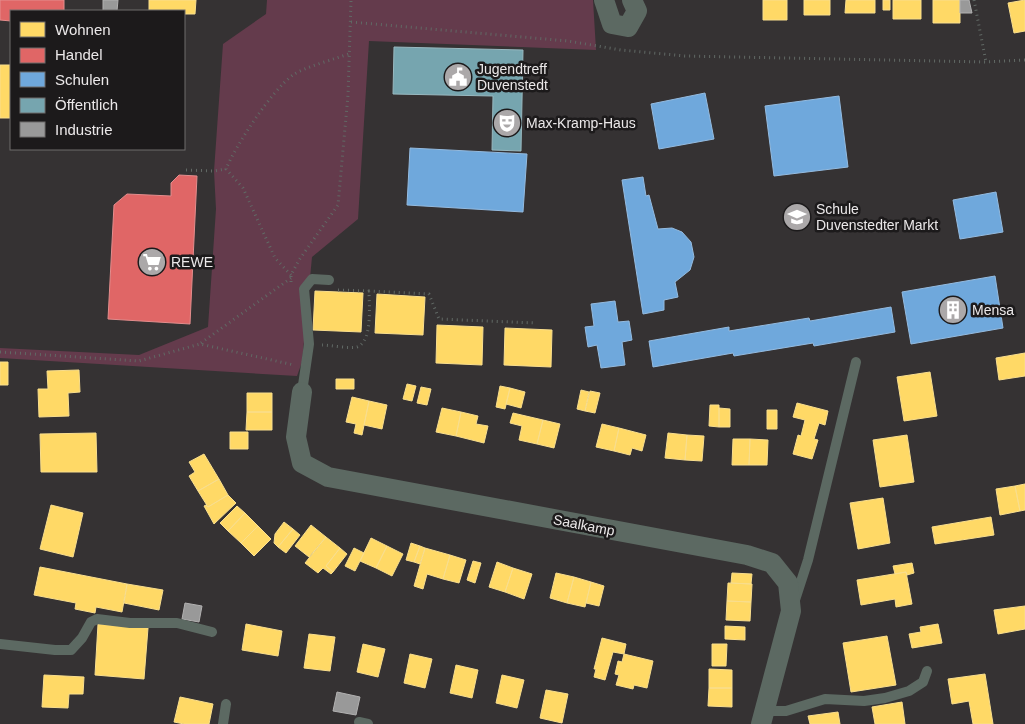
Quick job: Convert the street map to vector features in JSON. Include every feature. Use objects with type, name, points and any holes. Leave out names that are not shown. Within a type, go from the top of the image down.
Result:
[{"type":"street","points":[[604,0],[612,24],[628,27],[637,11],[632,0]]},
{"type":"street","name":"Saalkamp","points":[[302,392],[296,437],[302,463],[328,477],[747,555],[772,563],[788,583],[791,611],[763,717]]},
{"type":"lane","points":[[302,392],[308,344],[304,289],[312,279],[329,280]]},
{"type":"lane","points":[[791,611],[808,560],[856,362]]},
{"type":"lane","points":[[0,644],[71,650],[82,638],[91,622],[96,619],[130,623],[177,623],[212,632]]},
{"type":"lane","points":[[763,717],[825,699],[864,701],[885,698],[910,691],[923,682],[927,671]]},
{"type":"lane","points":[[223,724],[226,704]]},
{"type":"path","points":[[0,352],[139,361],[200,344],[291,277],[299,260],[338,205],[351,53],[351,0]]},
{"type":"path","points":[[974,0],[986,62]]},
{"type":"path","points":[[351,22],[568,41],[621,50],[685,56],[986,62],[1025,60]]},
{"type":"path","points":[[226,169],[232,155],[279,87],[295,74],[351,53]]},
{"type":"path","points":[[186,170],[214,171],[226,169]]},
{"type":"path","points":[[226,169],[243,188],[275,258],[291,277],[292,288]]},
{"type":"path","points":[[338,290],[429,294],[440,318],[536,323]]},
{"type":"path","points":[[308,344],[357,347],[364,343],[368,334],[369,291]]},
{"type":"path","points":[[200,344],[299,366],[302,392]]},
{"type":"shaded area","points":[[267,0],[593,0],[596,50],[369,41],[358,219],[312,257],[302,362],[297,376],[0,358],[0,348],[139,355],[208,327],[216,209],[214,171],[223,44],[266,14]]},
{"type":"building: Wohnen","points":[[149,0],[196,0],[195,14],[185,14],[185,10],[149,10]]},
{"type":"building: Wohnen","points":[[763,0],[787,0],[787,20],[763,20]]},
{"type":"building: Wohnen","points":[[804,0],[830,0],[830,15],[804,15]]},
{"type":"building: Wohnen","points":[[846,0],[875,0],[875,13],[845,13]]},
{"type":"building: Wohnen","points":[[883,0],[890,0],[890,10],[883,10]]},
{"type":"building: Wohnen","points":[[893,0],[921,0],[921,19],[893,19]]},
{"type":"building: Wohnen","points":[[933,0],[960,0],[960,23],[933,23]]},
{"type":"building: Wohnen","points":[[1025,0],[1025,31],[1014,33],[1008,3]]},
{"type":"building: Wohnen","points":[[0,65],[10,65],[10,118],[0,118]]},
{"type":"building: Wohnen","points":[[315,291],[363,293],[361,332],[313,330]]},
{"type":"building: Wohnen","points":[[377,294],[425,297],[423,335],[375,333]]},
{"type":"building: Wohnen","points":[[437,325],[483,327],[482,365],[436,363]]},
{"type":"building: Wohnen","points":[[505,328],[552,330],[551,367],[504,365]]},
{"type":"building: Wohnen","points":[[1025,353],[1025,376],[999,380],[996,358]]},
{"type":"building: Wohnen","points":[[0,362],[8,362],[8,385],[0,385]]},
{"type":"building: Wohnen","points":[[79,370],[80,392],[68,393],[69,416],[39,417],[38,389],[48,389],[47,371]]},
{"type":"building: Wohnen","points":[[930,372],[937,416],[904,421],[897,377]]},
{"type":"building: Wohnen","points":[[336,379],[354,379],[354,389],[336,389]]},
{"type":"building: Wohnen","points":[[407,384],[416,386],[412,401],[403,399]]},
{"type":"building: Wohnen","points":[[500,386],[510,388],[505,409],[496,407]]},
{"type":"building: Wohnen","points":[[421,387],[431,389],[427,405],[417,403]]},
{"type":"building: Wohnen","points":[[510,388],[525,392],[521,408],[506,404]]},
{"type":"building: Wohnen","points":[[581,390],[589,392],[585,411],[577,409]]},
{"type":"building: Wohnen","points":[[590,391],[600,393],[595,413],[585,411]]},
{"type":"building: Wohnen","points":[[247,393],[272,393],[272,412],[247,412]]},
{"type":"building: Wohnen","points":[[352,397],[369,401],[362,435],[354,433],[356,424],[346,422]]},
{"type":"building: Wohnen","points":[[369,401],[387,405],[382,429],[364,425]]},
{"type":"building: Wohnen","points":[[797,403],[828,411],[825,425],[819,423],[814,439],[818,440],[812,459],[793,454],[798,435],[801,436],[805,420],[793,417]]},
{"type":"building: Wohnen","points":[[710,405],[719,405],[719,427],[709,426]]},
{"type":"building: Wohnen","points":[[442,408],[461,412],[456,436],[436,432]]},
{"type":"building: Wohnen","points":[[719,408],[730,409],[730,427],[719,427]]},
{"type":"building: Wohnen","points":[[767,410],[777,410],[777,429],[767,429]]},
{"type":"building: Wohnen","points":[[247,412],[272,412],[272,430],[246,430]]},
{"type":"building: Wohnen","points":[[461,412],[478,416],[476,424],[488,426],[484,443],[456,436]]},
{"type":"building: Wohnen","points":[[513,413],[543,420],[537,444],[519,440],[522,426],[510,423]]},
{"type":"building: Wohnen","points":[[543,420],[560,424],[554,448],[537,444]]},
{"type":"building: Wohnen","points":[[602,424],[619,428],[614,451],[596,447]]},
{"type":"building: Wohnen","points":[[619,428],[646,435],[642,451],[632,448],[630,455],[614,451]]},
{"type":"building: Wohnen","points":[[230,432],[248,432],[248,449],[230,449]]},
{"type":"building: Wohnen","points":[[96,433],[97,472],[41,472],[40,434]]},
{"type":"building: Wohnen","points":[[668,433],[687,435],[685,460],[665,458]]},
{"type":"building: Wohnen","points":[[687,435],[704,436],[702,461],[685,460]]},
{"type":"building: Wohnen","points":[[907,435],[914,482],[880,487],[873,440]]},
{"type":"building: Wohnen","points":[[733,439],[750,439],[749,465],[732,465]]},
{"type":"building: Wohnen","points":[[750,439],[768,440],[767,465],[749,465]]},
{"type":"building: Wohnen","points":[[204,454],[219,479],[198,491],[189,476],[195,472],[189,462]]},
{"type":"building: Wohnen","points":[[219,479],[228,495],[208,507],[198,491]]},
{"type":"building: Wohnen","points":[[1025,484],[1025,510],[1020,511],[1015,486]]},
{"type":"building: Wohnen","points":[[1015,486],[1020,511],[1000,515],[996,489]]},
{"type":"building: Wohnen","points":[[228,495],[236,503],[214,524],[204,506],[208,507]]},
{"type":"building: Wohnen","points":[[883,498],[890,543],[858,549],[850,503]]},
{"type":"building: Wohnen","points":[[51,505],[83,513],[73,557],[40,549]]},
{"type":"building: Wohnen","points":[[237,506],[245,513],[228,531],[220,523]]},
{"type":"building: Wohnen","points":[[245,513],[258,526],[241,543],[228,531]]},
{"type":"building: Wohnen","points":[[991,517],[994,535],[935,544],[932,527]]},
{"type":"building: Wohnen","points":[[284,522],[293,529],[278,547],[274,543],[275,534]]},
{"type":"building: Wohnen","points":[[311,525],[326,537],[309,557],[295,546]]},
{"type":"building: Wohnen","points":[[258,526],[271,539],[254,556],[241,543]]},
{"type":"building: Wohnen","points":[[293,529],[300,535],[286,553],[278,547]]},
{"type":"building: Wohnen","points":[[326,537],[340,548],[326,566],[333,572],[331,574],[323,568],[318,573],[305,563]]},
{"type":"building: Wohnen","points":[[371,538],[387,546],[376,568],[360,561]]},
{"type":"building: Wohnen","points":[[411,543],[420,546],[414,562],[406,560]]},
{"type":"building: Wohnen","points":[[387,546],[403,554],[392,576],[376,568]]},
{"type":"building: Wohnen","points":[[420,546],[425,548],[420,564],[414,562]]},
{"type":"building: Wohnen","points":[[340,548],[347,554],[333,572],[326,566]]},
{"type":"building: Wohnen","points":[[354,548],[364,553],[355,571],[345,566]]},
{"type":"building: Wohnen","points":[[425,548],[450,555],[443,579],[427,574],[423,589],[414,586]]},
{"type":"building: Wohnen","points":[[450,555],[466,560],[459,583],[443,579]]},
{"type":"building: Wohnen","points":[[473,561],[481,563],[475,583],[467,580]]},
{"type":"building: Wohnen","points":[[497,562],[513,568],[505,592],[489,587]]},
{"type":"building: Wohnen","points":[[912,563],[914,573],[907,575],[906,572],[895,574],[893,566]]},
{"type":"building: Wohnen","points":[[40,567],[127,584],[122,612],[96,607],[95,613],[75,609],[76,603],[34,595]]},
{"type":"building: Wohnen","points":[[513,568],[532,574],[524,599],[505,592]]},
{"type":"building: Wohnen","points":[[906,572],[912,604],[896,607],[895,599],[861,605],[857,580]]},
{"type":"building: Wohnen","points":[[556,573],[574,577],[567,603],[550,598]]},
{"type":"building: Wohnen","points":[[732,573],[752,574],[751,584],[731,583]]},
{"type":"building: Wohnen","points":[[574,577],[591,582],[585,607],[567,603]]},
{"type":"building: Wohnen","points":[[591,582],[604,586],[599,606],[586,603]]},
{"type":"building: Wohnen","points":[[728,583],[752,584],[751,602],[727,601]]},
{"type":"building: Wohnen","points":[[127,584],[163,590],[159,610],[124,603]]},
{"type":"building: Wohnen","points":[[727,601],[751,602],[750,621],[726,620]]},
{"type":"building: Wohnen","points":[[1025,606],[1025,629],[998,634],[994,610]]},
{"type":"building: Wohnen","points":[[98,624],[148,628],[144,679],[95,675]]},
{"type":"building: Wohnen","points":[[246,624],[282,631],[278,656],[242,650]]},
{"type":"building: Wohnen","points":[[938,624],[942,643],[912,648],[909,634],[921,632],[920,627]]},
{"type":"building: Wohnen","points":[[725,626],[745,627],[745,640],[725,639]]},
{"type":"building: Wohnen","points":[[309,634],[335,637],[330,671],[304,668]]},
{"type":"building: Wohnen","points":[[887,636],[896,685],[851,692],[843,643]]},
{"type":"building: Wohnen","points":[[602,638],[626,644],[624,654],[613,652],[605,680],[594,677],[596,669],[594,669]]},
{"type":"building: Wohnen","points":[[363,644],[385,649],[378,677],[357,672]]},
{"type":"building: Wohnen","points":[[712,644],[727,644],[726,666],[712,666]]},
{"type":"building: Wohnen","points":[[410,654],[432,659],[425,688],[404,683]]},
{"type":"building: Wohnen","points":[[624,654],[653,661],[647,688],[634,685],[633,689],[616,685],[619,675],[615,674],[618,661],[622,662]]},
{"type":"building: Wohnen","points":[[456,665],[478,670],[472,698],[450,693]]},
{"type":"building: Wohnen","points":[[709,669],[732,670],[732,688],[709,688]]},
{"type":"building: Wohnen","points":[[985,674],[993,724],[973,724],[969,701],[952,704],[948,679]]},
{"type":"building: Wohnen","points":[[44,675],[84,677],[83,694],[69,694],[68,708],[42,707]]},
{"type":"building: Wohnen","points":[[502,675],[524,680],[517,708],[496,703]]},
{"type":"building: Wohnen","points":[[709,688],[732,688],[732,707],[708,706]]},
{"type":"building: Wohnen","points":[[546,690],[568,694],[562,723],[540,718]]},
{"type":"building: Wohnen","points":[[180,697],[213,704],[209,724],[174,722]]},
{"type":"building: Wohnen","points":[[902,702],[905,724],[875,724],[872,707]]},
{"type":"building: Wohnen","points":[[838,712],[840,724],[810,724],[808,716]]},
{"type":"building: Handel","points":[[0,0],[64,0],[64,10],[10,10],[10,21],[0,20]]},
{"type":"building: Handel","name":"REWE","points":[[179,175],[197,176],[190,324],[108,319],[114,205],[127,194],[171,196],[171,183]]},
{"type":"building: Schulen","points":[[705,93],[714,139],[659,149],[651,104]]},
{"type":"building: Schulen","points":[[839,96],[848,167],[774,176],[765,106]]},
{"type":"building: Schulen","points":[[410,148],[527,154],[523,212],[407,205]]},
{"type":"building: Schulen","points":[[643,177],[646,196],[649,195],[658,229],[672,228],[682,232],[691,242],[694,257],[690,270],[675,282],[678,297],[664,300],[664,310],[643,314],[622,180]]},
{"type":"building: Schulen","points":[[996,192],[1003,232],[960,239],[953,200]]},
{"type":"building: Schulen","name":"Mensa","points":[[995,276],[1003,328],[911,344],[902,292]]},
{"type":"building: Schulen","points":[[615,301],[618,322],[629,321],[632,340],[622,342],[625,365],[601,368],[597,345],[588,347],[585,327],[594,326],[591,304]]},
{"type":"building: Schulen","points":[[891,307],[895,332],[814,346],[813,343],[734,356],[733,353],[653,367],[649,341],[729,327],[729,331],[809,318],[810,321]]},
{"type":"building: Öffentlich","name":"Max-Kramp-Haus","points":[[394,47],[523,50],[521,151],[492,150],[493,96],[393,94]]},
{"type":"building: Industrie","points":[[103,0],[118,0],[117,10],[103,10]]},
{"type":"building: Industrie","points":[[960,0],[969,0],[972,13],[960,13]]},
{"type":"building: Industrie","points":[[185,603],[202,606],[199,622],[182,619]]},
{"type":"building: Industrie","points":[[337,692],[360,697],[356,715],[333,711]]},
{"type":"place","name":"Jugendtreff Duvenstedt","points":[[458,77]]},
{"type":"place","name":"Max-Kramp-Haus","points":[[507,123]]},
{"type":"place","name":"Schule Duvenstedter Markt","points":[[797,217]]},
{"type":"place","name":"REWE","points":[[152,262]]},
{"type":"place","name":"Mensa","points":[[953,310]]}]
